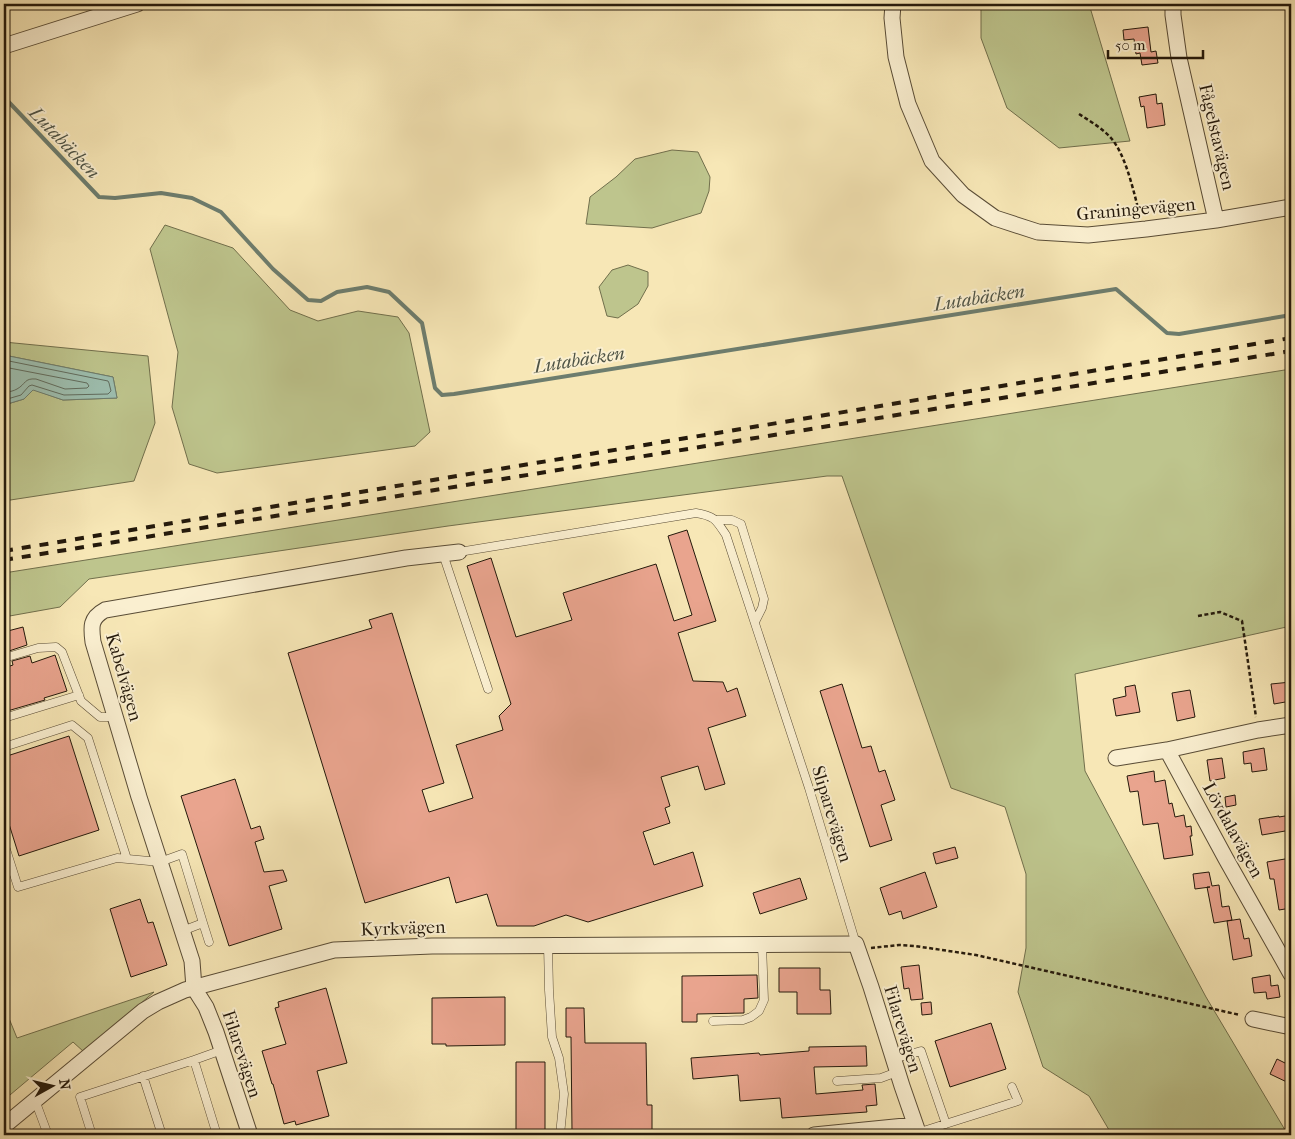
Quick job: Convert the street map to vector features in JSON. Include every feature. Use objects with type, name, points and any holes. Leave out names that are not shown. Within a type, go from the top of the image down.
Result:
[{"type":"street","points":[[4,46],[137,4]]},
{"type":"street","name":"Graningevägen","points":[[893,4],[892,18],[896,57],[908,104],[932,161],[963,195],[995,218],[1038,232],[1088,235],[1216,220],[1291,207]]},
{"type":"street","name":"Fågelstavägen","points":[[1173,4],[1180,58],[1216,220]]},
{"type":"street","name":"Kabelvägen","points":[[194,988],[192,961],[93,642],[91,631],[95,618],[105,610],[406,558],[459,552]]},
{"type":"street","points":[[1116,758],[1167,750],[1258,730],[1291,725]]},
{"type":"street","name":"Lövdalavägen","points":[[1167,750],[1226,859],[1290,969],[1291,974]]},
{"type":"street","name":"Kyrkvägen","points":[[4,1126],[143,1011],[158,1002],[194,988],[334,950],[432,946],[548,945],[762,944],[861,947]]},
{"type":"street","name":"Filarevägen","points":[[861,947],[895,1066],[917,1131]]},
{"type":"street","name":"Filarevägen","points":[[194,988],[206,1007],[250,1135]]},
{"type":"street","points":[[1253,1020],[1291,1027]]},
{"type":"street","points":[[814,1135],[917,1131]]},
{"type":"lane","points":[[459,552],[696,513],[708,515],[717,520],[732,520],[741,524],[764,599],[755,622]]},
{"type":"lane","name":"Sliparevägen","points":[[717,520],[726,535],[861,947]]},
{"type":"lane","points":[[443,554],[488,689]]},
{"type":"lane","points":[[4,658],[38,648],[56,647],[62,652],[81,701],[100,717],[115,717]]},
{"type":"lane","points":[[4,718],[79,695]]},
{"type":"lane","points":[[4,747],[72,725],[88,738],[127,859]]},
{"type":"lane","points":[[4,844],[18,887],[117,858],[160,862],[182,854],[209,942]]},
{"type":"lane","points":[[182,930],[203,923]]},
{"type":"lane","points":[[712,1021],[743,1020],[751,1017],[758,1011],[764,1000],[762,944]]},
{"type":"lane","points":[[548,945],[548,990],[552,1037],[559,1058],[564,1094],[560,1135]]},
{"type":"lane","points":[[92,1135],[80,1097],[222,1050]]},
{"type":"lane","points":[[837,1081],[881,1078],[895,1066],[921,1051],[946,1124]]},
{"type":"lane","points":[[194,1060],[217,1135]]},
{"type":"lane","points":[[143,1076],[162,1135]]},
{"type":"lane","points":[[917,1131],[946,1124],[1018,1101],[1012,1087]]},
{"type":"lane","points":[[36,1100],[48,1135]]},
{"type":"lane","points":[[157,1135],[159,1126]]},
{"type":"path","points":[[1079,114],[1112,139],[1122,156],[1136,199],[1143,229]]},
{"type":"path","points":[[1198,616],[1220,612],[1242,622],[1258,730]]},
{"type":"path","points":[[861,947],[915,946],[976,956],[1235,1013],[1253,1020]]},
{"type":"green space","points":[[981,4],[1089,4],[1130,141],[1059,148],[1007,108],[981,38]]},
{"type":"green space","points":[[672,150],[698,152],[710,177],[709,191],[701,213],[652,228],[586,224],[590,197],[635,159]]},
{"type":"green space","points":[[165,225],[233,248],[290,310],[318,321],[358,311],[398,317],[409,333],[430,432],[415,446],[217,473],[189,464],[172,407],[178,352],[150,249]]},
{"type":"green space","points":[[628,265],[648,272],[648,286],[638,304],[618,318],[607,316],[599,287],[612,270]]},
{"type":"green space","points":[[4,342],[148,356],[155,423],[134,481],[4,501],[4,405],[24,399],[32,389],[63,400],[117,398],[113,377],[4,355]]},
{"type":"green space","points":[[1291,369],[1291,626],[1075,674],[1085,771],[1206,997],[1288,1135],[1112,1135],[1089,1096],[1043,1067],[1018,992],[1026,948],[1026,874],[1005,807],[951,788],[842,476],[827,476],[448,526],[89,579],[60,607],[4,617],[4,573]]},
{"type":"green space","points":[[154,992],[84,1052],[73,1042],[4,1100],[4,1006],[17,1038]]},
{"type":"water","points":[[4,355],[113,377],[117,398],[63,400],[33,390],[24,399],[4,405]]},
{"type":"building","points":[[1148,27],[1151,52],[1156,51],[1158,63],[1142,65],[1140,53],[1136,54],[1134,39],[1124,40],[1123,30]]},
{"type":"building","points":[[1156,94],[1157,104],[1162,103],[1165,125],[1147,128],[1144,106],[1141,107],[1139,97]]},
{"type":"building","points":[[687,530],[716,621],[678,633],[693,681],[723,682],[727,692],[737,688],[746,716],[708,728],[725,784],[705,790],[698,766],[661,777],[670,806],[665,808],[670,823],[643,832],[654,865],[693,852],[703,886],[588,922],[566,915],[534,926],[497,926],[487,894],[456,903],[449,877],[365,903],[288,653],[372,628],[369,620],[392,613],[444,783],[422,790],[429,812],[473,798],[456,745],[503,730],[499,716],[511,704],[467,566],[491,558],[516,637],[572,620],[563,593],[656,564],[674,621],[692,615],[668,536]]},
{"type":"building","points":[[23,627],[27,645],[9,651],[4,632]]},
{"type":"building","points":[[55,655],[67,691],[44,698],[45,700],[4,712],[4,668],[13,665],[12,661],[30,656],[32,663]]},
{"type":"building","points":[[1291,682],[1291,701],[1274,704],[1271,684]]},
{"type":"building","points":[[842,684],[862,748],[871,746],[879,772],[885,770],[895,800],[881,805],[892,840],[870,847],[820,691]]},
{"type":"building","points":[[1135,685],[1140,712],[1116,716],[1113,699],[1126,696],[1125,687]]},
{"type":"building","points":[[1190,690],[1195,717],[1177,721],[1172,693]]},
{"type":"building","points":[[69,736],[99,830],[19,856],[4,808],[4,757]]},
{"type":"building","points":[[1264,748],[1267,770],[1252,772],[1251,763],[1244,764],[1243,752]]},
{"type":"building","points":[[1222,758],[1225,778],[1210,781],[1207,760]]},
{"type":"building","points":[[1154,771],[1155,782],[1165,780],[1169,804],[1172,803],[1175,817],[1184,815],[1186,827],[1191,826],[1192,836],[1190,836],[1193,855],[1164,859],[1158,823],[1143,825],[1138,791],[1130,792],[1127,776]]},
{"type":"building","points":[[235,779],[251,829],[260,826],[264,839],[255,842],[264,872],[283,870],[287,881],[269,886],[282,929],[229,946],[181,796]]},
{"type":"building","points":[[1235,795],[1236,805],[1226,807],[1225,797]]},
{"type":"building","points":[[1291,815],[1291,830],[1262,835],[1259,819]]},
{"type":"building","points":[[955,847],[958,858],[936,864],[933,853]]},
{"type":"building","points":[[1291,858],[1291,876],[1288,877],[1291,908],[1279,910],[1274,879],[1270,879],[1267,862]]},
{"type":"building","points":[[925,872],[937,907],[903,919],[901,911],[889,915],[880,888]]},
{"type":"building","points":[[1209,872],[1212,886],[1219,885],[1222,907],[1229,906],[1232,920],[1214,923],[1207,887],[1195,889],[1193,874]]},
{"type":"building","points":[[800,878],[807,899],[760,914],[753,893]]},
{"type":"building","points":[[140,899],[148,923],[153,922],[167,965],[131,977],[110,909]]},
{"type":"building","points":[[1240,919],[1244,939],[1249,938],[1252,956],[1233,960],[1227,921]]},
{"type":"building","points":[[919,965],[923,999],[911,1000],[909,988],[904,989],[901,967]]},
{"type":"building","points":[[779,968],[820,968],[820,990],[830,990],[831,1014],[797,1014],[797,992],[779,992]]},
{"type":"building","points":[[757,975],[758,998],[744,999],[744,1013],[697,1014],[697,1022],[682,1022],[682,976]]},
{"type":"building","points":[[1270,975],[1271,986],[1278,985],[1280,997],[1267,999],[1266,992],[1254,993],[1252,978]]},
{"type":"building","points":[[326,988],[347,1063],[317,1071],[329,1116],[296,1125],[295,1121],[284,1124],[262,1051],[286,1044],[275,1008],[279,1007],[278,1002]]},
{"type":"building","points":[[505,997],[505,1045],[446,1046],[446,1044],[432,1044],[432,998]]},
{"type":"building","points":[[931,1002],[932,1014],[922,1015],[921,1003]]},
{"type":"building","points":[[566,1008],[584,1008],[585,1043],[646,1043],[647,1105],[652,1105],[652,1130],[572,1131],[571,1037],[566,1037]]},
{"type":"building","points":[[991,1023],[1006,1069],[950,1087],[935,1041]]},
{"type":"building","points":[[866,1046],[867,1066],[814,1067],[816,1094],[863,1090],[862,1085],[875,1084],[877,1105],[866,1106],[867,1112],[782,1118],[780,1098],[740,1101],[738,1075],[693,1079],[691,1058],[809,1051],[809,1047]]},
{"type":"building","points":[[1277,1059],[1291,1066],[1291,1084],[1270,1074]]},
{"type":"building","points":[[516,1062],[545,1062],[545,1131],[516,1131]]},
{"type":"waterway","name":"Lutabäcken","points":[[4,97],[99,197],[115,198],[161,193],[192,198],[221,212],[273,269],[308,300],[321,301],[337,292],[367,287],[389,292],[422,323],[435,388],[442,395],[1116,289],[1167,333],[1179,334],[1291,315]]},
{"type":"railway","points":[[4,551],[1291,338]]},
{"type":"railway","points":[[4,560],[1291,351]]}]
